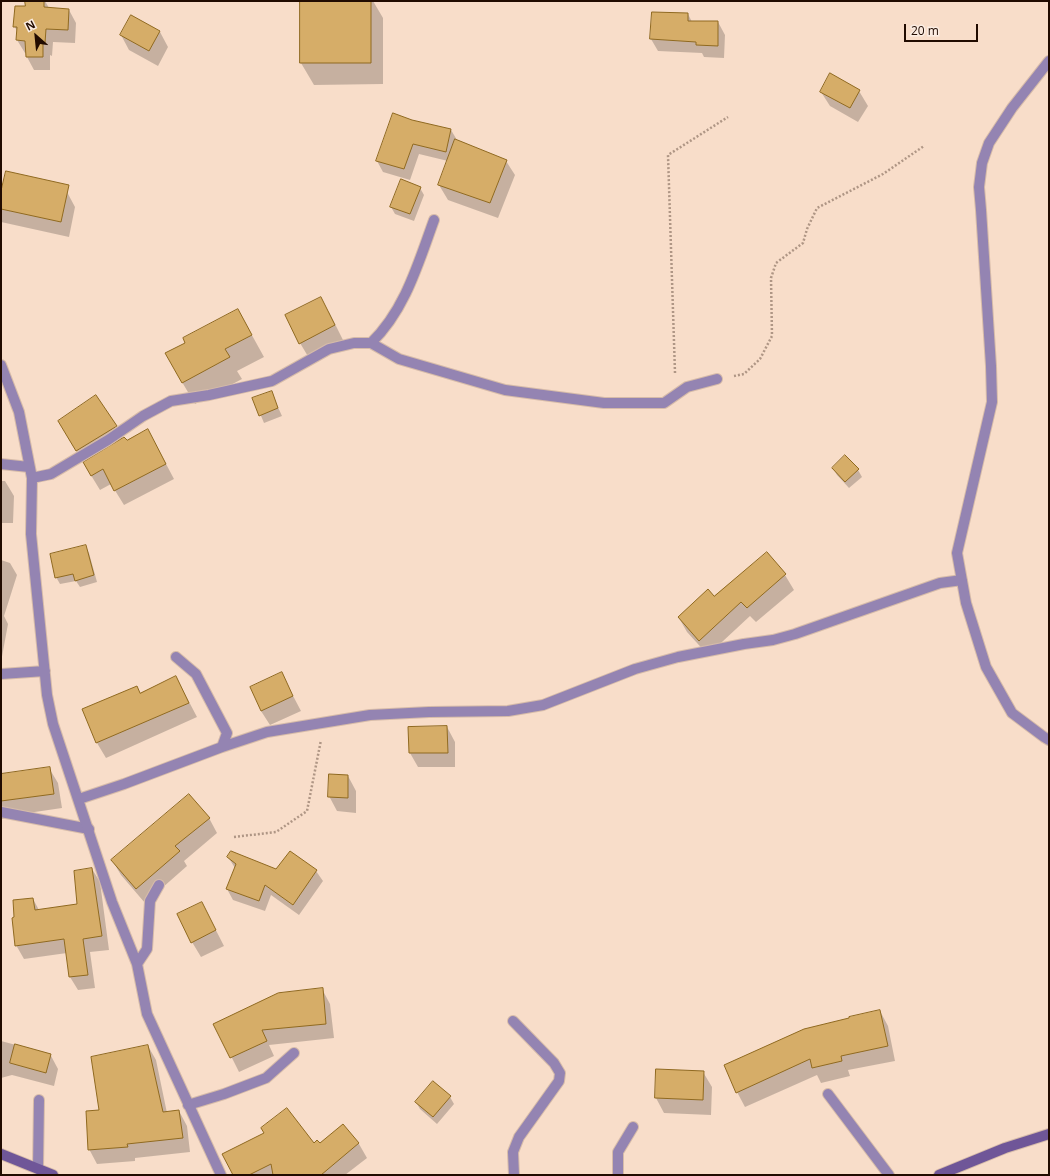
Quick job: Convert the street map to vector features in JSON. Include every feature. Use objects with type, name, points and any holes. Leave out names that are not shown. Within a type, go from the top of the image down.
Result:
[{"type":"street","points":[[1049,61],[1008,114],[989,143],[982,164],[979,187],[992,402],[957,554],[966,603],[986,667],[1012,713],[1044,738],[1049,740]]},
{"type":"street","points":[[371,343],[383,332],[406,294],[434,220]]},
{"type":"street","points":[[32,478],[51,474],[108,440],[143,416],[171,401],[209,396],[272,381],[329,349],[354,343],[371,343],[399,359],[505,390],[604,403],[664,403],[687,387],[717,379]]},
{"type":"street","points":[[1,365],[19,412],[32,478],[31,534],[47,695],[53,724],[112,902],[137,964],[147,1014],[188,1105],[222,1175]]},
{"type":"street","points":[[1,464],[29,467]]},
{"type":"street","points":[[79,799],[124,784],[222,747],[268,732],[370,715],[429,712],[508,711],[543,705],[635,669],[678,657],[772,640],[795,634],[940,583],[962,580]]},
{"type":"street","points":[[176,657],[196,674],[228,733],[222,747]]},
{"type":"street","points":[[1,674],[45,671]]},
{"type":"street","points":[[1,812],[89,829]]},
{"type":"street","points":[[137,964],[147,949],[150,901],[159,885]]},
{"type":"street","points":[[512,1021],[554,1063],[560,1073],[559,1081],[519,1137],[513,1152],[514,1175]]},
{"type":"street","points":[[188,1105],[224,1094],[266,1078],[294,1053]]},
{"type":"street","points":[[828,1094],[889,1175]]},
{"type":"street","points":[[38,1169],[39,1100]]},
{"type":"street","points":[[618,1175],[618,1152],[633,1127]]},
{"type":"street","points":[[939,1175],[1006,1148],[1049,1134]]},
{"type":"street","points":[[1,1154],[53,1175]]},
{"type":"path","points":[[676,395],[668,155],[728,118]]},
{"type":"path","points":[[717,379],[744,374],[760,359],[772,336],[771,278],[776,263],[803,243],[807,229],[817,208],[883,174],[924,146]]},
{"type":"path","points":[[234,837],[276,832],[307,811],[324,722]]},
{"type":"building","points":[[25,1],[44,1],[44,7],[69,9],[68,30],[46,29],[45,43],[43,43],[43,57],[26,57],[25,41],[16,40],[17,27],[13,27],[15,6],[25,6]]},
{"type":"building","points":[[300,1],[371,1],[371,63],[300,63]]},
{"type":"building","points":[[652,12],[688,13],[688,21],[718,21],[718,46],[696,45],[696,42],[650,39]]},
{"type":"building","points":[[131,15],[160,31],[149,51],[120,35]]},
{"type":"building","points":[[830,73],[860,90],[850,108],[820,92]]},
{"type":"building","points":[[393,113],[412,120],[451,129],[446,152],[413,144],[404,169],[376,161]]},
{"type":"building","points":[[455,139],[507,160],[490,203],[438,185]]},
{"type":"building","points":[[6,171],[69,185],[61,222],[1,209],[1,191]]},
{"type":"building","points":[[401,179],[421,187],[410,214],[390,207]]},
{"type":"building","points":[[321,297],[335,325],[299,344],[285,315]]},
{"type":"building","points":[[238,309],[252,335],[225,349],[230,357],[182,383],[165,353],[185,343],[183,338]]},
{"type":"building","points":[[272,391],[278,408],[259,416],[252,398]]},
{"type":"building","points":[[96,395],[117,426],[76,451],[58,421]]},
{"type":"building","points":[[148,429],[166,464],[114,491],[103,469],[91,476],[83,462],[124,437],[127,440]]},
{"type":"building","points":[[845,455],[859,469],[845,482],[832,468]]},
{"type":"building","points":[[86,545],[94,575],[75,581],[73,574],[55,578],[50,554]]},
{"type":"building","points":[[767,552],[786,574],[747,608],[741,602],[699,641],[678,617],[708,589],[714,596]]},
{"type":"building","points":[[282,672],[293,696],[261,711],[250,687]]},
{"type":"building","points":[[176,676],[189,703],[96,743],[82,709],[137,686],[140,693]]},
{"type":"building","points":[[447,726],[448,753],[409,753],[408,727]]},
{"type":"building","points":[[50,767],[54,794],[1,801],[1,774]]},
{"type":"building","points":[[329,774],[348,775],[348,798],[328,797]]},
{"type":"building","points":[[189,794],[210,818],[175,846],[180,851],[136,889],[111,860]]},
{"type":"building","points":[[231,851],[276,869],[290,851],[317,870],[293,905],[265,885],[259,901],[226,889],[236,864],[227,857]]},
{"type":"building","points":[[92,868],[102,936],[83,939],[88,975],[69,977],[64,939],[15,946],[12,918],[14,917],[13,900],[33,898],[35,910],[77,904],[74,871]]},
{"type":"building","points":[[202,902],[216,930],[191,943],[177,914]]},
{"type":"building","points":[[323,988],[326,1024],[262,1030],[267,1041],[230,1058],[213,1024],[278,993]]},
{"type":"building","points":[[880,1010],[888,1046],[841,1056],[842,1061],[812,1068],[810,1059],[736,1093],[724,1065],[804,1029]]},
{"type":"building","points":[[15,1044],[51,1054],[46,1073],[10,1063]]},
{"type":"building","points":[[148,1045],[163,1112],[179,1110],[183,1138],[127,1144],[128,1147],[88,1150],[86,1111],[99,1110],[91,1057]]},
{"type":"building","points":[[656,1069],[704,1071],[703,1100],[655,1098]]},
{"type":"building","points":[[433,1081],[451,1096],[433,1117],[415,1102]]},
{"type":"building","points":[[287,1108],[314,1143],[317,1140],[320,1143],[343,1124],[359,1143],[321,1175],[273,1175],[271,1164],[249,1175],[233,1175],[222,1154],[264,1133],[261,1128]]}]
